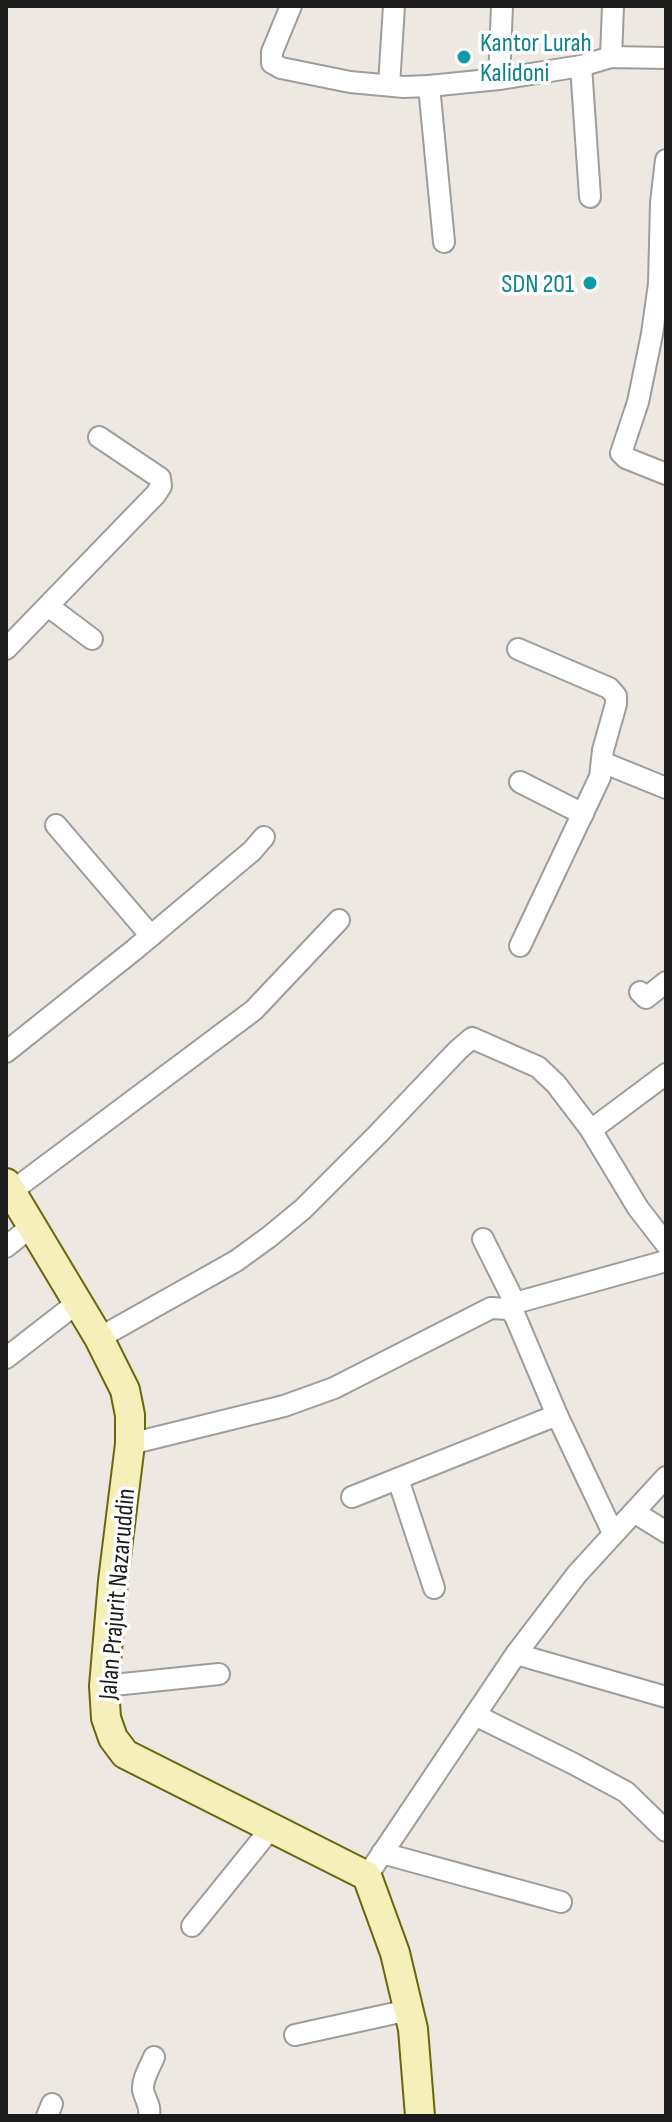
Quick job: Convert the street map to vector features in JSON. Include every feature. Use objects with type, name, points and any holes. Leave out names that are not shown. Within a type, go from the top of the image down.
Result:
[{"type":"street","points":[[291,6],[272,52],[272,63],[281,68],[350,82],[429,86],[581,66],[611,57],[666,58]]},
{"type":"street","points":[[389,85],[394,6]]},
{"type":"street","points":[[499,79],[502,6]]},
{"type":"street","points":[[611,57],[613,6]]},
{"type":"street","points":[[581,66],[590,197]]},
{"type":"street","points":[[429,86],[444,242]]},
{"type":"street","points":[[666,160],[661,203],[659,284],[652,334],[638,402],[621,453],[626,458],[666,474]]},
{"type":"street","points":[[6,649],[161,486],[160,478],[99,437]]},
{"type":"street","points":[[48,606],[92,639]]},
{"type":"street","points":[[518,649],[609,688],[616,696],[600,777],[520,946]]},
{"type":"street","points":[[602,762],[666,788]]},
{"type":"street","points":[[520,782],[583,814]]},
{"type":"street","points":[[56,825],[151,936]]},
{"type":"street","points":[[6,1052],[151,936],[252,851],[264,837]]},
{"type":"street","points":[[9,1187],[254,1010],[339,920]]},
{"type":"street","points":[[640,992],[646,998],[666,982]]},
{"type":"street","points":[[99,1338],[236,1261],[269,1237],[303,1209],[472,1038],[538,1067],[556,1084],[591,1130],[638,1208],[666,1244]]},
{"type":"street","points":[[591,1130],[666,1074]]},
{"type":"street","name":"Jalan Prajurit Nazaruddin","points":[[9,1187],[99,1338],[125,1390],[130,1415],[130,1444],[104,1686],[106,1718],[113,1738],[125,1754],[272,1827],[375,1864]]},
{"type":"street","points":[[6,1247],[32,1226]]},
{"type":"street","points":[[483,1239],[557,1415],[613,1533]]},
{"type":"street","points":[[130,1444],[284,1406],[334,1388],[491,1308],[512,1306],[666,1261]]},
{"type":"street","points":[[6,1358],[77,1303]]},
{"type":"street","points":[[352,1497],[557,1415]]},
{"type":"street","points":[[420,2116],[413,2029],[375,1864],[516,1654],[577,1574],[666,1477]]},
{"type":"street","points":[[398,1479],[434,1588]]},
{"type":"street","points":[[634,1512],[666,1532]]},
{"type":"street","points":[[516,1654],[666,1697]]},
{"type":"street","points":[[104,1686],[219,1674]]},
{"type":"street","points":[[475,1715],[626,1792],[666,1831]]},
{"type":"street","points":[[192,1926],[272,1827]]},
{"type":"street","points":[[375,1864],[561,1902]]},
{"type":"street","points":[[295,2035],[409,2010]]},
{"type":"street","points":[[149,2116],[151,2105],[143,2093],[154,2057]]},
{"type":"place","name":"Kantor Lurah Kalidoni","points":[[464,57]]},
{"type":"place","name":"SDN 201","points":[[590,283]]}]
